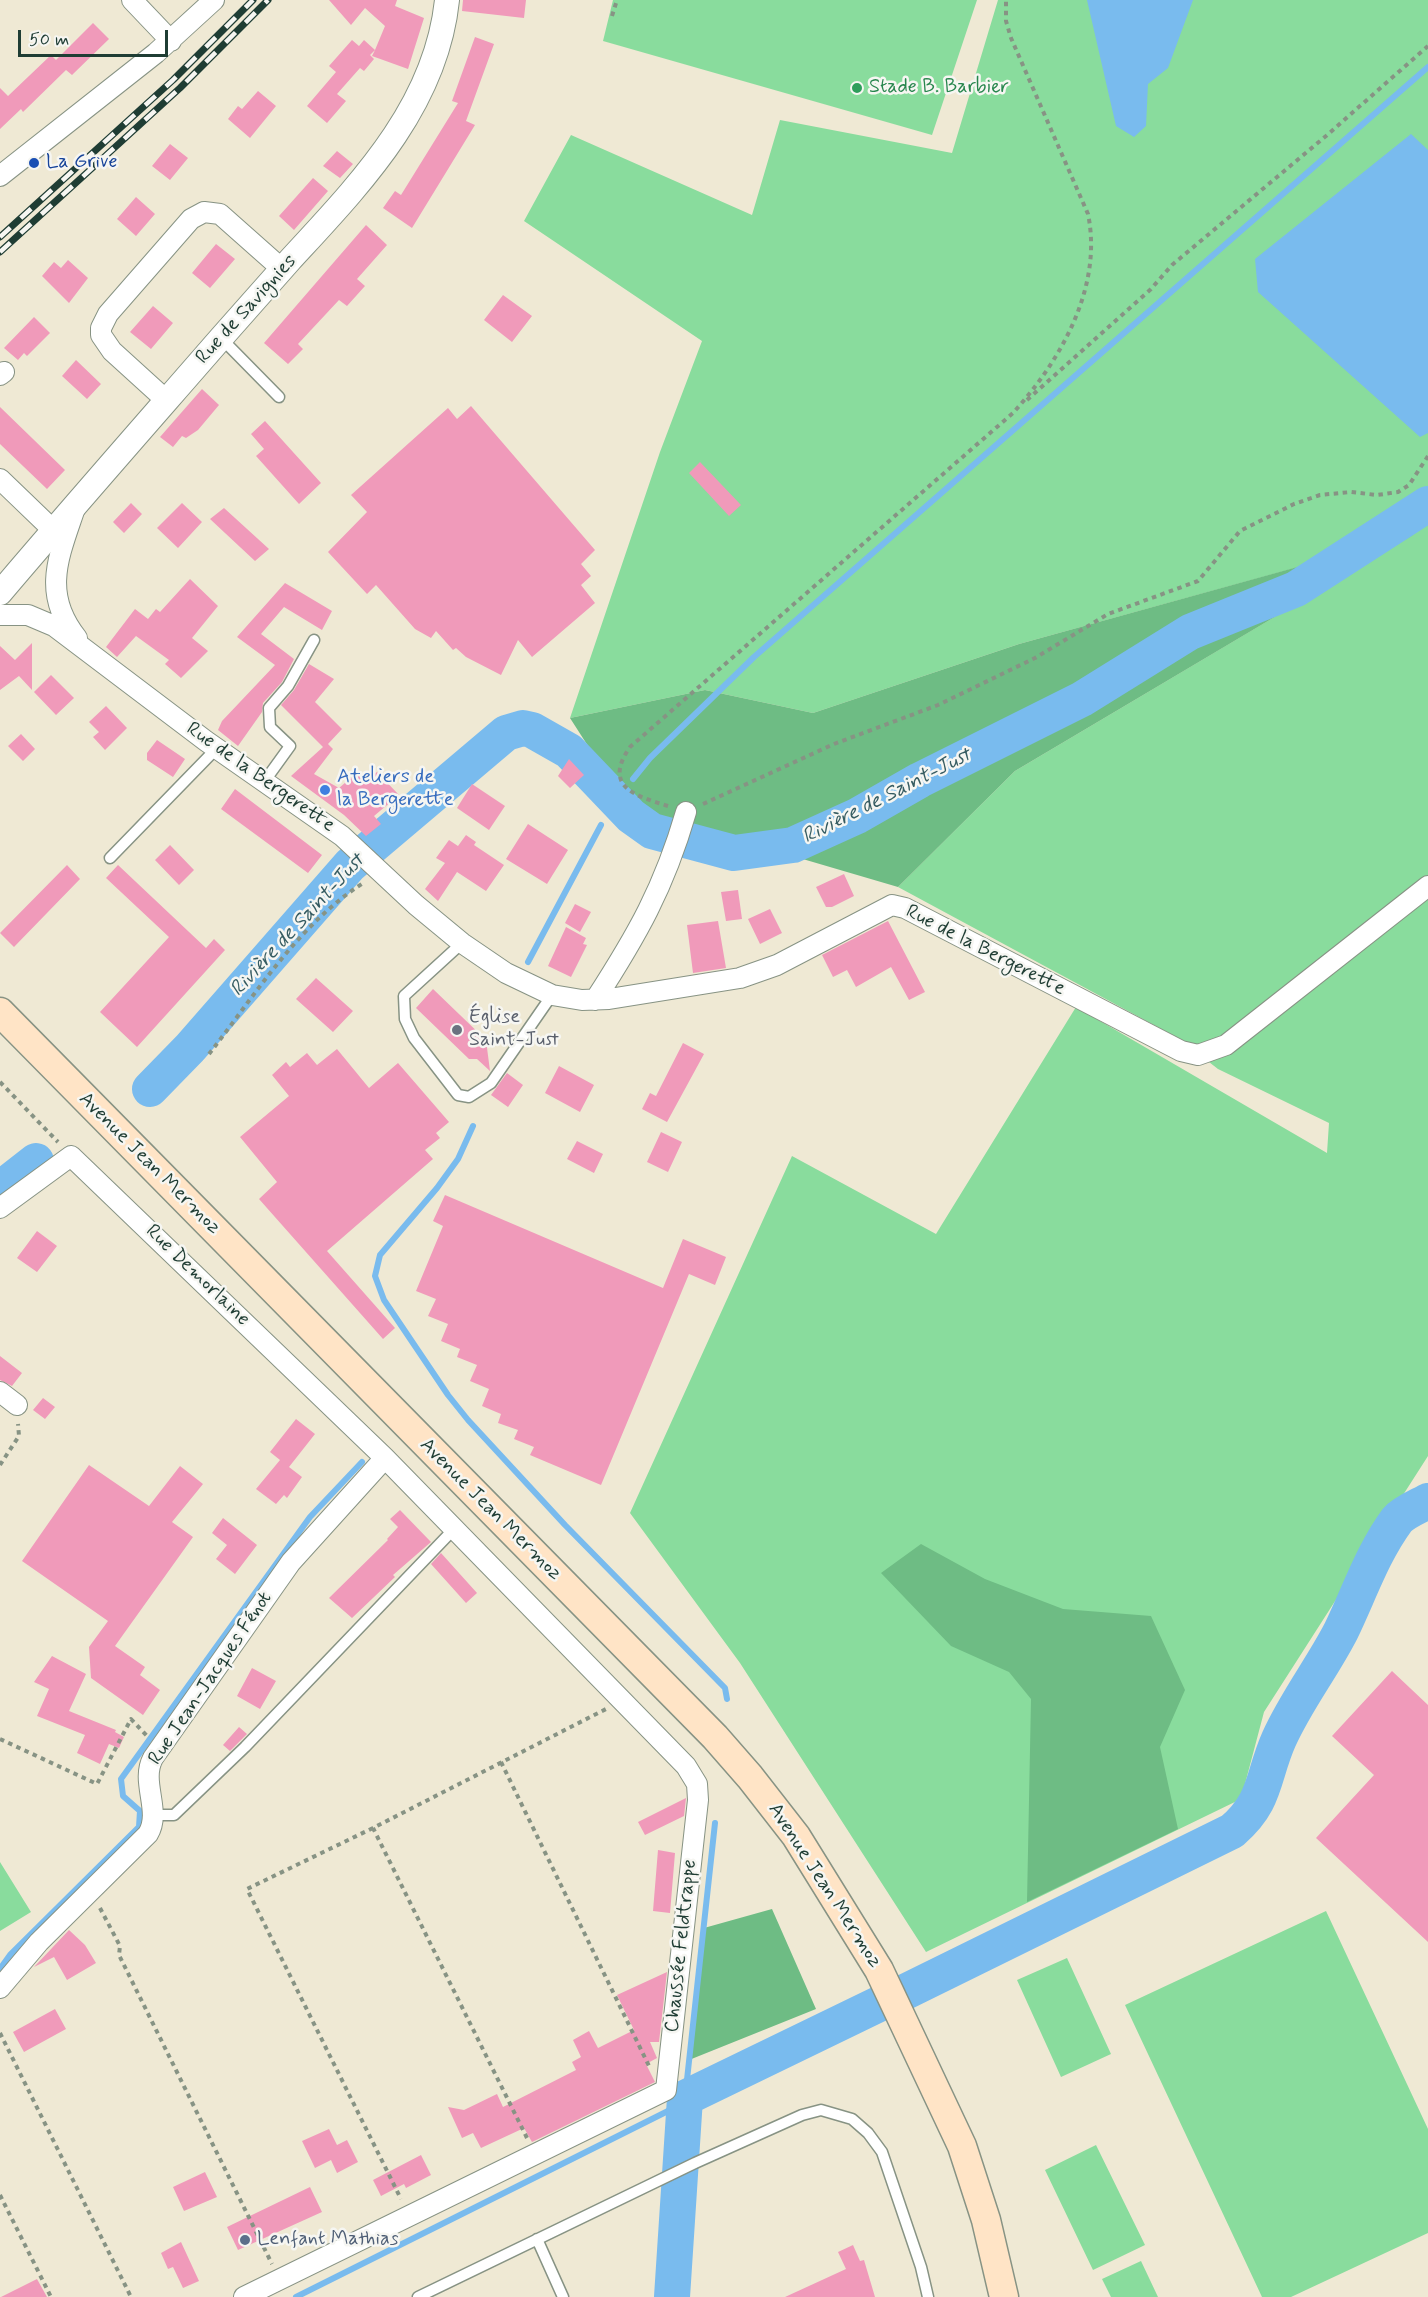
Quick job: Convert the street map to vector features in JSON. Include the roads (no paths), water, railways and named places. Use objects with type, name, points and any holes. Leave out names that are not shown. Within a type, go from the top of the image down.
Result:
[{"type":"main road","name":"Avenue Jean Mermoz","points":[[0,1012],[715,1737],[750,1777],[796,1836],[843,1908],[879,1970],[953,2125],[969,2166],[988,2228],[1004,2297]]},
{"type":"main road","name":"Avenue Jean Mermoz","points":[[919,2055],[966,2191],[992,2297]]},
{"type":"street","points":[[132,0],[171,40]]},
{"type":"street","points":[[0,176],[171,40],[214,0]]},
{"type":"street","name":"Rue de Savignies","points":[[0,593],[77,502],[351,193],[395,137],[419,94],[432,63],[442,31],[447,0]]},
{"type":"street","points":[[167,401],[105,342],[101,328],[108,314],[191,219],[204,212],[220,214],[282,269]]},
{"type":"street","points":[[0,479],[53,530]]},
{"type":"street","name":"Rue de la Bergerette","points":[[77,502],[57,567],[56,594],[64,618],[73,633],[97,660]]},
{"type":"street","name":"Rue de la Bergerette","points":[[0,615],[28,615],[41,619],[216,749],[351,844],[462,943],[506,973],[552,995],[595,1000],[755,974],[892,906],[905,908],[1181,1052],[1198,1055],[1226,1046],[1428,886]]},
{"type":"street","points":[[595,1000],[650,910],[680,829]]},
{"type":"street","name":"Rue Demorlaine","points":[[0,1208],[71,1156],[385,1458]]},
{"type":"street","points":[[0,1392],[17,1405]]},
{"type":"street","name":"Chaussée Feldtrappe","points":[[244,2297],[666,2090],[698,1791],[694,1777],[686,1766],[385,1458]]},
{"type":"street","name":"Rue Jean-Jacques Fénot","points":[[0,1988],[39,1942],[148,1834],[152,1815],[148,1772],[153,1758],[291,1562],[385,1458]]},
{"type":"lane","points":[[221,338],[279,397]]},
{"type":"lane","points":[[264,782],[290,746],[270,727],[269,708],[288,686],[314,640]]},
{"type":"lane","points":[[110,858],[216,749]]},
{"type":"lane","points":[[462,943],[404,996],[405,1019],[414,1038],[458,1095],[469,1097],[491,1083],[552,995]]},
{"type":"lane","points":[[152,1815],[174,1815],[182,1808],[360,1629],[454,1529]]},
{"type":"lane","points":[[418,2297],[695,2163],[821,2110],[852,2118],[876,2142],[887,2163],[921,2267],[927,2297]]},
{"type":"lane","points":[[537,2239],[563,2297]]},
{"type":"water","points":[[1087,0],[1193,0],[1168,68],[1148,84],[1146,126],[1134,137],[1116,126]]},
{"type":"water","points":[[1411,134],[1428,150],[1428,433],[1420,437],[1258,292],[1255,259]]},
{"type":"waterway","points":[[633,779],[650,758],[754,657],[1428,67]]},
{"type":"waterway","name":"Rivière de Saint-Just","points":[[150,1089],[190,1048],[350,865],[506,733],[523,728],[532,730],[569,751],[631,816],[652,831],[734,853],[793,845],[857,816],[920,780],[1082,699],[1190,632],[1296,589],[1428,504]]},
{"type":"waterway","points":[[528,962],[601,825]]},
{"type":"waterway","points":[[473,1126],[458,1159],[437,1188],[380,1255],[375,1276],[384,1300],[448,1395],[468,1420],[565,1525],[725,1688],[727,1699]]},
{"type":"waterway","name":"Rivière de Saint-Just","points":[[0,1189],[36,1161]]},
{"type":"waterway","points":[[0,1969],[10,1955],[139,1827],[140,1811],[123,1796],[121,1779],[310,1517],[362,1462]]},
{"type":"waterway","points":[[905,1992],[1232,1831],[1258,1799],[1279,1739],[1341,1631],[1373,1560],[1388,1533],[1400,1517],[1428,1501]]},
{"type":"waterway","points":[[296,2297],[668,2111],[685,2098],[715,1823]]},
{"type":"waterway","points":[[672,2297],[685,2098],[883,2002]]},
{"type":"railway","points":[[0,237],[173,80],[253,0]]},
{"type":"railway","points":[[0,252],[180,88],[268,0]]},
{"type":"place","name":"Stade B. Barbier","points":[[857,88]]},
{"type":"place","name":"La Grive","points":[[34,163]]},
{"type":"place","name":"Ateliers de la Bergerette","points":[[325,790]]},
{"type":"place","name":"Église Saint-Just","points":[[457,1030]]},
{"type":"place","name":"Lenfant Mathias","points":[[245,2240]]}]
